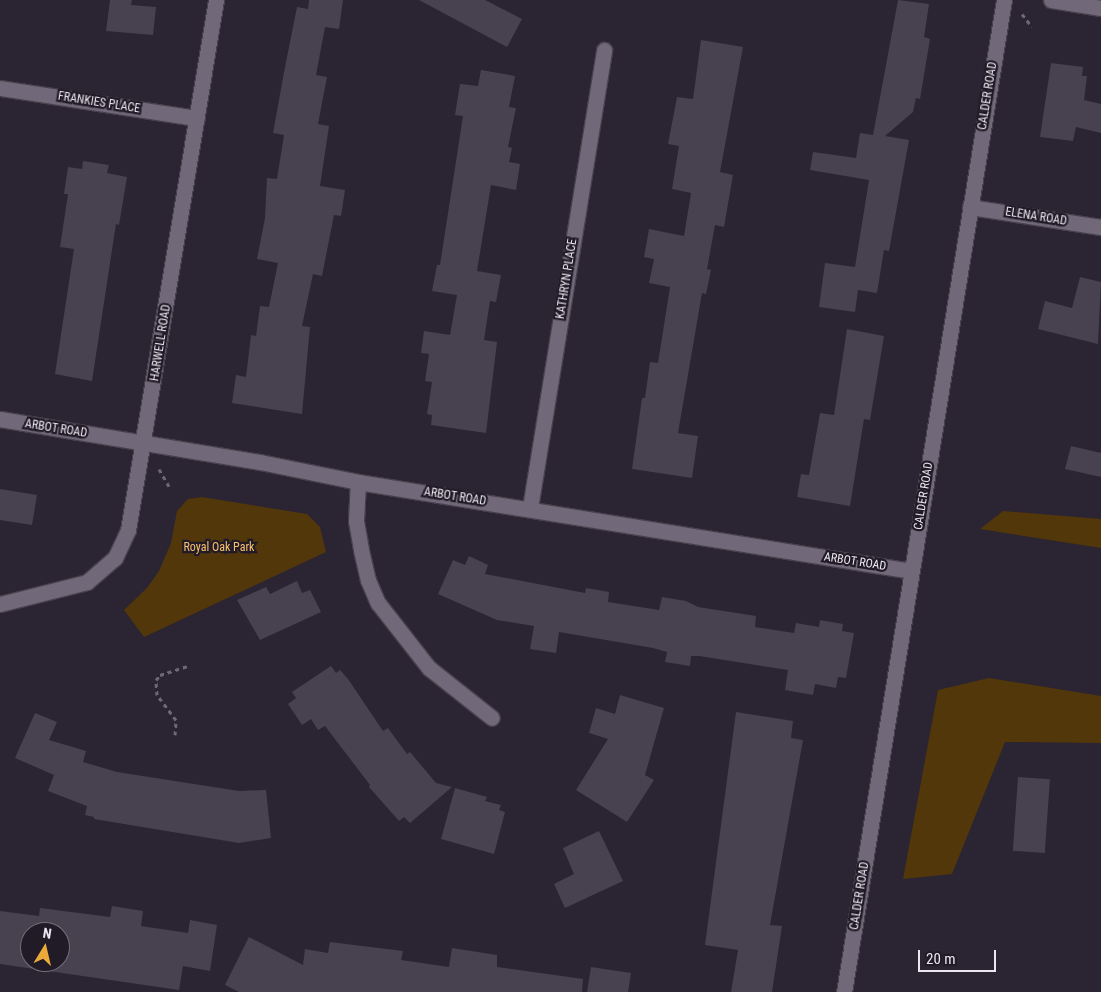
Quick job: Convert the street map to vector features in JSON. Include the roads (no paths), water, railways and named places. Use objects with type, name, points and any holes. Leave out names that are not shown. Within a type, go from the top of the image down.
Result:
[{"type":"street","name":"HARWELL ROAD","points":[[0,604],[74,587],[100,574],[122,547],[134,512],[216,0]]},
{"type":"street","name":"CALDER ROAD","points":[[844,992],[1004,0]]},
{"type":"street","points":[[1051,0],[1101,8]]},
{"type":"street","name":"KATHRYN PLACE","points":[[530,508],[604,50]]},
{"type":"street","name":"FRANKIES PLACE","points":[[0,88],[197,118]]},
{"type":"street","name":"ELENA ROAD","points":[[970,207],[1101,226]]},
{"type":"street","name":"ARBOT ROAD","points":[[0,419],[358,482],[530,508],[912,571]]},
{"type":"street","points":[[358,482],[358,531],[368,580],[378,603],[429,668],[492,718]]},
{"type":"park label","name":"Royal Oak Park","points":[[219,548]]}]
